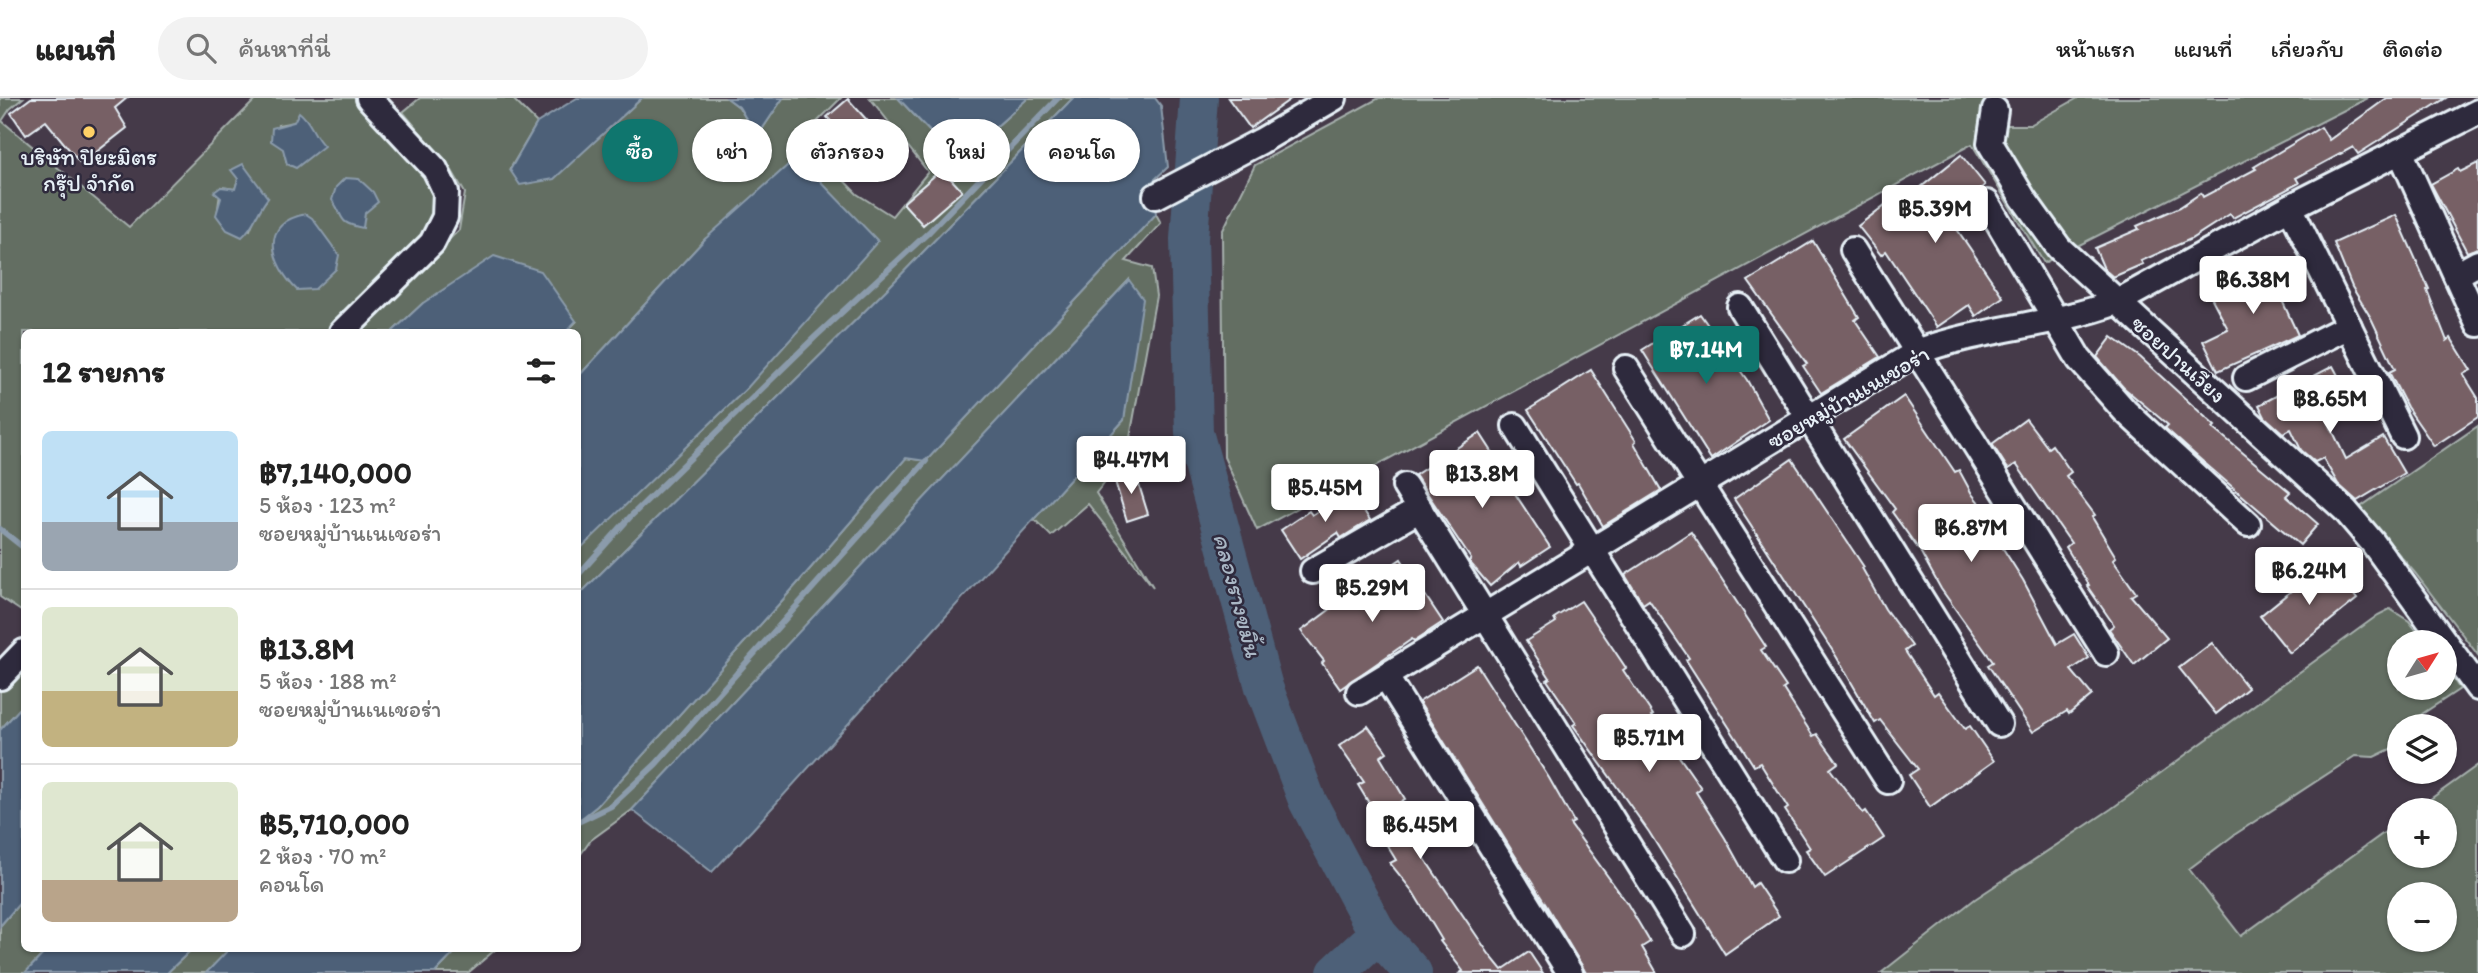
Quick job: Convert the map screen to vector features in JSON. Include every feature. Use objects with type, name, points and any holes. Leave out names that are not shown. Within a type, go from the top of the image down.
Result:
[{"type":"street","points":[[345,329],[426,249],[442,227],[445,217],[446,192],[435,169],[369,98]]},
{"type":"street","points":[[1156,196],[1261,141],[1334,98]]},
{"type":"street","name":"ซอยปานเวียง","points":[[1995,110],[1990,142],[2022,198],[2059,248],[2345,510],[2373,543],[2478,688]]},
{"type":"street","name":"ซอยหมู่บ้านเนเชอร่า","points":[[1359,692],[1917,352],[1948,341],[2055,320],[2117,303],[2290,207],[2478,112]]},
{"type":"street","points":[[2400,152],[2467,269],[2478,324]]},
{"type":"street","points":[[1987,203],[2079,359],[2125,411],[2248,524]]},
{"type":"street","points":[[2290,207],[2403,436]]},
{"type":"street","points":[[1853,250],[2105,653]]},
{"type":"street","points":[[1740,307],[1999,724]]},
{"type":"street","points":[[2246,379],[2349,326]]},
{"type":"street","points":[[1626,368],[1888,781]]},
{"type":"street","points":[[1515,426],[1785,860]]},
{"type":"street","points":[[1405,486],[1683,934]]},
{"type":"street","points":[[1313,571],[1420,509]]},
{"type":"street","points":[[0,677],[21,655]]},
{"type":"street","points":[[1386,677],[1570,973]]},
{"type":"green space","points":[[0,98],[23,98],[10,109],[2,121],[129,227],[257,98],[359,98],[426,174],[432,187],[434,205],[428,229],[332,329],[21,329],[21,611],[0,597]],"holes":[[[294,122],[311,129],[314,136],[287,164],[278,125]],[[238,179],[268,198],[258,210],[250,230],[217,215],[221,187],[235,189]]]},
{"type":"green space","points":[[420,98],[512,98],[537,123],[510,169],[554,178],[602,134],[602,182],[678,182],[678,119],[619,119],[642,98],[727,98],[739,107],[746,119],[692,119],[692,182],[772,182],[772,119],[769,119],[783,98],[841,98],[820,119],[786,119],[786,182],[845,182],[857,194],[892,216],[923,178],[923,182],[991,182],[581,593],[581,546],[748,387],[705,239],[581,374],[581,329],[569,329],[576,322],[423,303],[395,329],[357,329],[459,230],[465,193],[451,169],[403,112]]},
{"type":"green space","points":[[870,98],[898,98],[923,124],[923,166],[909,148],[909,119],[886,119]]},
{"type":"green space","points":[[1028,98],[1073,98],[1053,119],[1024,119],[1024,148],[1010,163],[1010,119],[1005,119]]},
{"type":"green space","points":[[1379,98],[1987,98],[2004,125],[2030,125],[2078,98],[2368,98],[2044,263],[1972,144],[1257,530],[1224,457],[1222,232],[1255,165]]},
{"type":"green space","points":[[1156,214],[1161,223],[1126,261],[1152,268],[1156,296],[1127,454],[1096,493],[1153,587],[1088,504],[1051,536],[1034,519],[1124,420],[1129,280],[632,810],[591,840],[581,854],[581,819],[597,806],[906,458],[926,461]]},
{"type":"green space","points":[[2478,426],[2478,655],[2415,573],[2359,508]]},
{"type":"green space","points":[[2390,609],[2409,621],[2416,630],[2387,630],[2387,700],[2443,700],[2422,714],[2387,714],[2387,751],[2374,757],[2355,756],[2234,835],[2189,869],[2241,936],[2387,831],[2387,868],[2457,868],[2457,798],[2432,798],[2451,784],[2457,784],[2457,780],[2478,765],[2478,973],[1881,973],[1975,899],[2111,809],[2378,615]]},
{"type":"green space","points":[[21,667],[21,707],[0,730],[0,689]]},
{"type":"green space","points":[[21,902],[21,952],[45,952],[25,973],[0,973],[0,926]]},
{"type":"green space","points":[[189,952],[227,952],[206,973],[167,973]]},
{"type":"green space","points":[[455,952],[492,952],[468,973],[435,973]]},
{"type":"water","points":[[577,98],[642,98],[619,119],[602,119],[602,135],[554,179],[520,185],[510,170],[537,123]]},
{"type":"water","points":[[727,98],[783,98],[769,119],[746,119],[739,107]]},
{"type":"water","points":[[898,98],[1028,98],[1005,119],[923,119],[923,124]]},
{"type":"water","points":[[1073,98],[1155,98],[1161,106],[1168,167],[1152,182],[1156,214],[926,461],[906,458],[597,806],[581,819],[581,593],[991,182],[1010,182],[1010,163],[1024,148],[1024,182],[1140,182],[1140,119],[1053,119]]},
{"type":"water","points":[[299,112],[324,146],[296,168],[287,164],[283,149],[271,141],[272,128],[294,122]]},
{"type":"water","points":[[243,164],[268,198],[242,237],[227,230],[216,215],[221,198],[214,192],[221,187],[235,189],[238,179],[231,170]]},
{"type":"water","points":[[786,167],[786,182],[821,182],[878,241],[748,387],[581,548],[581,374],[705,239]]},
{"type":"water","points":[[345,178],[359,179],[373,192],[378,202],[365,213],[363,228],[345,221],[332,200],[336,187]]},
{"type":"water","points":[[306,214],[312,218],[339,255],[336,269],[315,289],[297,290],[288,280],[276,257],[275,235],[281,226],[291,219]]},
{"type":"water","points":[[494,256],[541,271],[576,321],[569,329],[395,329],[423,303]]},
{"type":"water","points":[[1129,280],[1143,299],[1124,420],[752,830],[712,872],[632,810]]},
{"type":"water","points":[[21,707],[21,902],[0,926],[0,730]]},
{"type":"water","points":[[45,952],[189,952],[167,973],[25,973]]},
{"type":"water","points":[[226,952],[455,952],[435,973],[206,973]]},
{"type":"building","name":"บริษัท ปิยะมิตร กรุ๊ป จำกัด","points":[[31,98],[127,98],[115,108],[127,128],[81,164],[46,121],[26,135],[11,113]]},
{"type":"building","points":[[1228,98],[1292,98],[1250,128]]},
{"type":"building","points":[[2387,98],[2446,98],[2358,154],[2353,147],[2296,178],[2299,183],[2233,218],[2230,214],[2191,239],[2141,261],[2143,264],[2113,277],[2104,269],[2095,248],[2139,229],[2137,226],[2180,207],[2201,193],[2203,197],[2256,169],[2254,167],[2321,127],[2329,140]]},
{"type":"building","points":[[848,99],[866,119],[829,119],[827,117]]},
{"type":"building","points":[[1961,155],[1985,185],[1948,216],[2003,297],[1976,316],[1969,305],[1937,327],[1886,251],[1881,255],[1858,226],[1890,201],[1895,208]]},
{"type":"building","points":[[2478,163],[2478,248],[2467,252],[2431,184],[2458,169],[2460,172]]},
{"type":"building","points":[[927,182],[954,182],[962,191],[923,225],[903,203]]},
{"type":"building","points":[[2396,215],[2429,289],[2427,290],[2447,341],[2451,338],[2471,370],[2463,374],[2478,398],[2478,417],[2434,446],[2407,407],[2389,372],[2395,369],[2371,318],[2352,287],[2334,243]]},
{"type":"building","points":[[1813,241],[1859,317],[1855,320],[1880,357],[1821,393],[1803,366],[1807,364],[1748,281]]},
{"type":"building","points":[[2285,259],[2299,286],[2280,296],[2298,335],[2218,371],[2203,341],[2228,329],[2211,297]]},
{"type":"building","points":[[1700,314],[1747,380],[1769,420],[1711,459],[1642,350]]},
{"type":"building","points":[[2112,337],[2140,357],[2215,426],[2213,428],[2290,492],[2286,496],[2318,524],[2300,545],[2165,428],[2168,425],[2123,387],[2097,357]]},
{"type":"building","points":[[2333,366],[2349,396],[2323,411],[2346,459],[2383,437],[2404,473],[2357,501],[2338,484],[2323,458],[2315,462],[2301,450],[2291,429],[2283,433],[2265,417],[2259,405]]},
{"type":"building","points":[[1591,370],[1636,441],[1634,443],[1661,490],[1603,526],[1578,483],[1576,484],[1528,410]]},
{"type":"building","points":[[1904,396],[1955,472],[1959,470],[1972,494],[2004,534],[1997,539],[2023,580],[2057,644],[2074,634],[2089,658],[2071,670],[2092,695],[2069,714],[2067,711],[2033,732],[1988,665],[1993,662],[1941,589],[1920,551],[1892,512],[1895,509],[1844,439]]},
{"type":"building","points":[[2026,419],[2048,448],[2052,445],[2071,472],[2066,476],[2095,515],[2092,517],[2116,557],[2113,560],[2136,593],[2131,596],[2167,638],[2134,665],[2109,629],[2114,625],[2087,586],[2089,585],[2066,547],[2071,543],[2016,464],[2008,469],[1992,444]]},
{"type":"building","points":[[1480,433],[1498,461],[1495,463],[1550,547],[1521,566],[1519,562],[1490,586],[1469,561],[1471,559],[1415,475]]},
{"type":"building","points":[[1792,459],[1864,567],[1862,568],[1885,609],[1912,646],[1905,651],[1934,695],[1938,692],[1965,729],[1970,726],[1994,761],[1930,807],[1909,775],[1918,769],[1880,720],[1875,723],[1836,656],[1734,499]]},
{"type":"building","points":[[1135,472],[1148,514],[1127,521],[1114,478]]},
{"type":"building","points":[[1350,490],[1370,520],[1341,538],[1338,533],[1300,559],[1281,530],[1309,511],[1312,515]]},
{"type":"building","points":[[1691,532],[1766,647],[1761,650],[1786,687],[1783,689],[1813,736],[1817,734],[1838,763],[1830,769],[1863,813],[1866,811],[1884,838],[1825,877],[1806,850],[1810,848],[1785,810],[1788,808],[1760,763],[1754,766],[1686,660],[1689,658],[1649,600],[1643,604],[1625,575]]},
{"type":"building","points":[[1401,559],[1443,622],[1414,641],[1412,639],[1340,689],[1322,663],[1324,661],[1301,631],[1336,605],[1335,603]]},
{"type":"building","points":[[2323,565],[2330,565],[2357,599],[2290,653],[2260,616]]},
{"type":"building","points":[[1581,601],[1626,668],[1623,670],[1653,715],[1651,716],[1701,788],[1696,792],[1752,887],[1757,883],[1779,916],[1725,954],[1649,832],[1573,725],[1576,723],[1547,680],[1550,678],[1526,641],[1556,622],[1554,618]]},
{"type":"building","points":[[2212,643],[2248,688],[2216,714],[2179,668]]},
{"type":"building","points":[[1477,665],[1549,778],[1574,822],[1570,824],[1627,903],[1650,942],[1642,947],[1657,973],[1586,973],[1419,702]]},
{"type":"building","points":[[1368,726],[1387,752],[1380,757],[1405,799],[1400,802],[1421,838],[1414,843],[1489,954],[1502,970],[1529,952],[1543,973],[1460,973],[1463,971],[1440,941],[1442,940],[1413,892],[1390,863],[1396,860],[1376,827],[1381,823],[1358,785],[1364,782],[1339,746]]},
{"type":"waterway","points":[[581,572],[631,516],[815,337],[929,232],[1058,98]]},
{"type":"waterway","name":"คลองรางขมิ้น","points":[[1199,98],[1189,239],[1194,432],[1264,687],[1307,800],[1378,934],[1413,973]]},
{"type":"waterway","points":[[581,821],[611,806],[656,764],[926,461]]},
{"type":"waterway","points":[[0,529],[21,546]]},
{"type":"waterway","points":[[1336,973],[1378,934]]},
{"type":"place","name":"บริษัท ปิยะมิตร กรุ๊ป จำกัด","points":[[89,132]]}]
